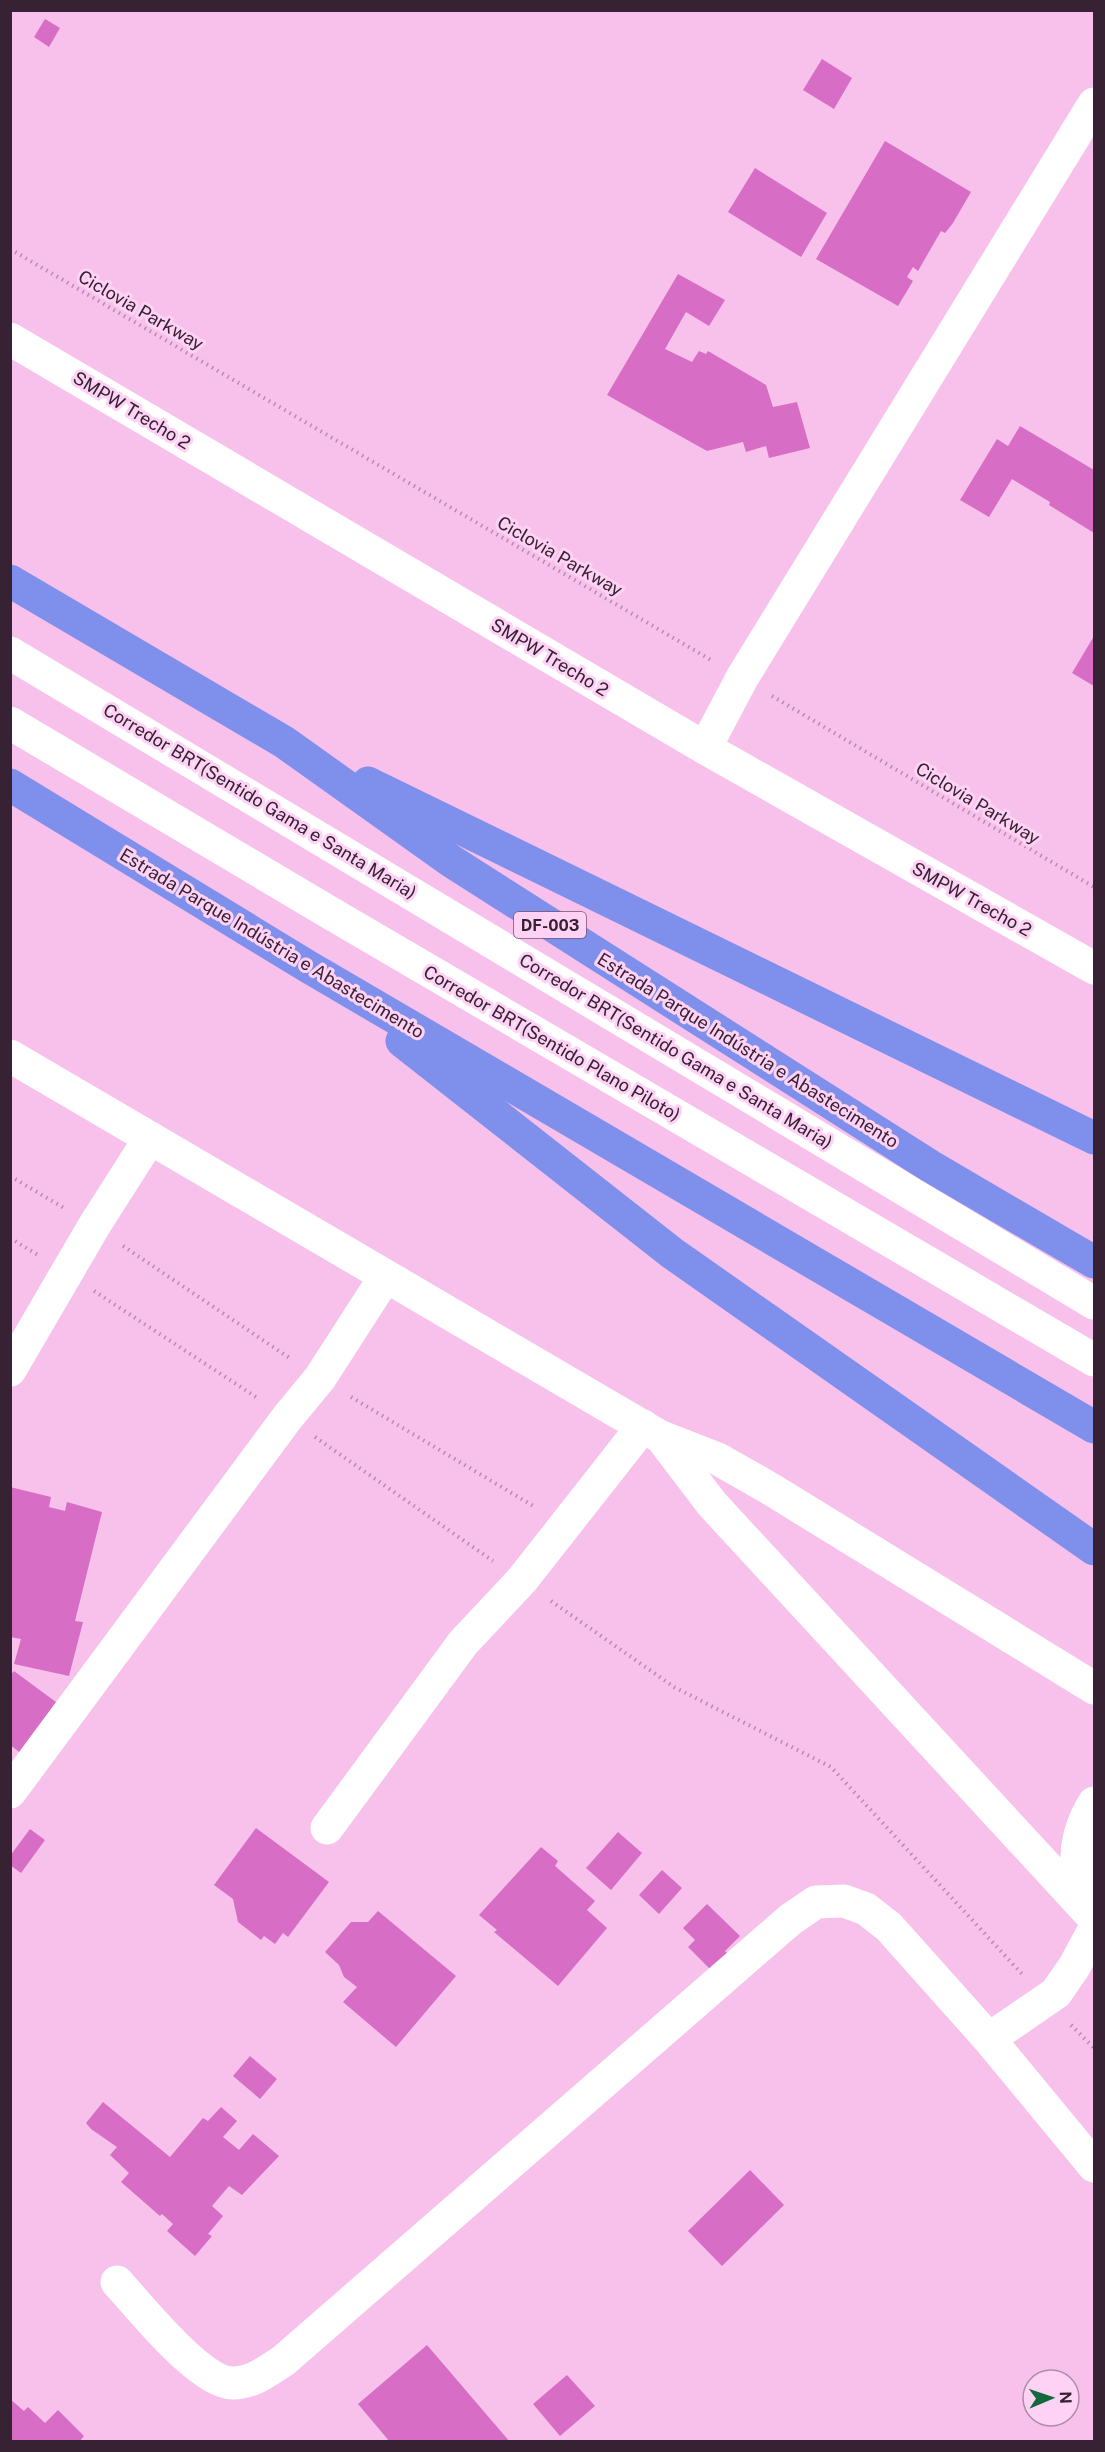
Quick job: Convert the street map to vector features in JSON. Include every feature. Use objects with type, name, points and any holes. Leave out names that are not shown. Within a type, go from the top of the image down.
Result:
[{"type":"highway","name":"Estrada Parque Indústria e Abastecimento","points":[[10,581],[284,742],[470,874],[930,1166],[1095,1262]]},
{"type":"highway","points":[[284,742],[1095,1138]]},
{"type":"highway","name":"Estrada Parque Indústria e Abastecimento","points":[[10,785],[307,966],[1095,1427]]},
{"type":"highway","points":[[307,966],[672,1253],[1095,1549]]},
{"type":"street","points":[[705,748],[742,678],[1095,104]]},
{"type":"street","name":"SMPW Trecho 2","points":[[10,339],[705,748],[1095,968]]},
{"type":"street","name":"Corredor BRT(Sentido Gama e Santa Maria)","points":[[10,653],[1095,1303]]},
{"type":"street","name":"Corredor BRT(Sentido Plano Piloto)","points":[[10,723],[352,926],[1095,1360]]},
{"type":"street","points":[[10,1056],[651,1431],[718,1459],[770,1488],[1095,1688]]},
{"type":"street","points":[[10,1370],[94,1226],[150,1138]]},
{"type":"street","points":[[10,1792],[287,1418],[320,1378],[385,1277]]},
{"type":"street","points":[[327,1828],[463,1643],[522,1580],[564,1525],[651,1431]]},
{"type":"street","points":[[651,1431],[712,1504],[1091,1918]]},
{"type":"street","points":[[1051,1997],[1074,1967],[1091,1918],[1077,1877],[1077,1847],[1085,1819],[1095,1803]]},
{"type":"street","points":[[117,2282],[185,2355],[209,2375],[231,2383],[253,2380],[283,2361],[791,1919],[816,1902],[844,1901],[866,1910],[889,1928],[989,2039],[1095,2166]]},
{"type":"street","points":[[989,2039],[1051,1997],[1095,1982]]},
{"type":"path","name":"Ciclovia Parkway","points":[[10,249],[1095,887]]},
{"type":"path","points":[[10,1176],[94,1226],[320,1378],[564,1525]]},
{"type":"path","points":[[10,1238],[287,1418],[674,1687],[831,1767],[1051,1997],[1095,2048]]},
{"type":"building","points":[[45,19],[60,28],[49,47],[34,37]]},
{"type":"building","points":[[822,59],[852,78],[834,109],[803,90]]},
{"type":"building","points":[[885,141],[971,192],[953,223],[945,233],[941,231],[918,271],[913,267],[907,277],[913,281],[898,306],[816,259]]},
{"type":"building","points":[[755,168],[827,213],[801,257],[728,212]]},
{"type":"building","points":[[678,274],[725,300],[709,326],[686,312],[665,349],[692,362],[699,351],[706,354],[708,351],[766,385],[773,407],[797,402],[810,448],[769,458],[766,446],[746,452],[743,442],[707,451],[607,395]]},
{"type":"building","points":[[1020,426],[1094,470],[1094,533],[1012,479],[989,517],[960,500],[997,439],[1008,446]]},
{"type":"building","points":[[1094,636],[1094,686],[1072,673]]},
{"type":"building","points":[[10,1487],[51,1497],[49,1507],[65,1511],[67,1502],[102,1512],[75,1621],[83,1622],[69,1676],[14,1664],[21,1639],[10,1637]]},
{"type":"building","points":[[14,1671],[64,1708],[26,1757],[10,1745],[10,1676]]},
{"type":"building","points":[[256,1828],[329,1882],[288,1937],[283,1933],[275,1944],[264,1936],[261,1940],[238,1922],[233,1899],[214,1885]]},
{"type":"building","points":[[30,1829],[45,1840],[21,1873],[10,1865],[10,1856]]},
{"type":"building","points":[[618,1832],[642,1853],[611,1890],[586,1868]]},
{"type":"building","points":[[541,1847],[558,1861],[555,1866],[595,1901],[587,1910],[607,1928],[558,1986],[494,1932],[497,1930],[479,1915]]},
{"type":"building","points":[[662,1870],[682,1888],[659,1914],[639,1895]]},
{"type":"building","points":[[707,1904],[740,1936],[725,1951],[732,1958],[716,1975],[688,1947],[695,1940],[683,1928]]},
{"type":"building","points":[[378,1911],[456,1976],[396,2047],[343,2002],[357,1987],[344,1977],[339,1965],[325,1952],[351,1922],[368,1922]]},
{"type":"building","points":[[250,2056],[277,2079],[260,2099],[233,2076]]},
{"type":"building","points":[[103,2102],[170,2157],[203,2118],[208,2121],[221,2107],[237,2121],[223,2137],[239,2150],[253,2134],[279,2156],[242,2195],[229,2186],[212,2206],[223,2216],[208,2234],[212,2236],[195,2256],[167,2231],[173,2224],[162,2214],[160,2216],[121,2182],[129,2173],[110,2155],[117,2147],[86,2123]]},
{"type":"building","points":[[750,2170],[784,2205],[722,2266],[688,2231]]},
{"type":"building","points":[[427,2345],[510,2442],[390,2442],[358,2404]]},
{"type":"building","points":[[567,2375],[595,2406],[560,2436],[533,2404]]},
{"type":"building","points":[[10,2399],[24,2411],[28,2407],[45,2423],[58,2410],[84,2436],[79,2442],[10,2442]]}]
